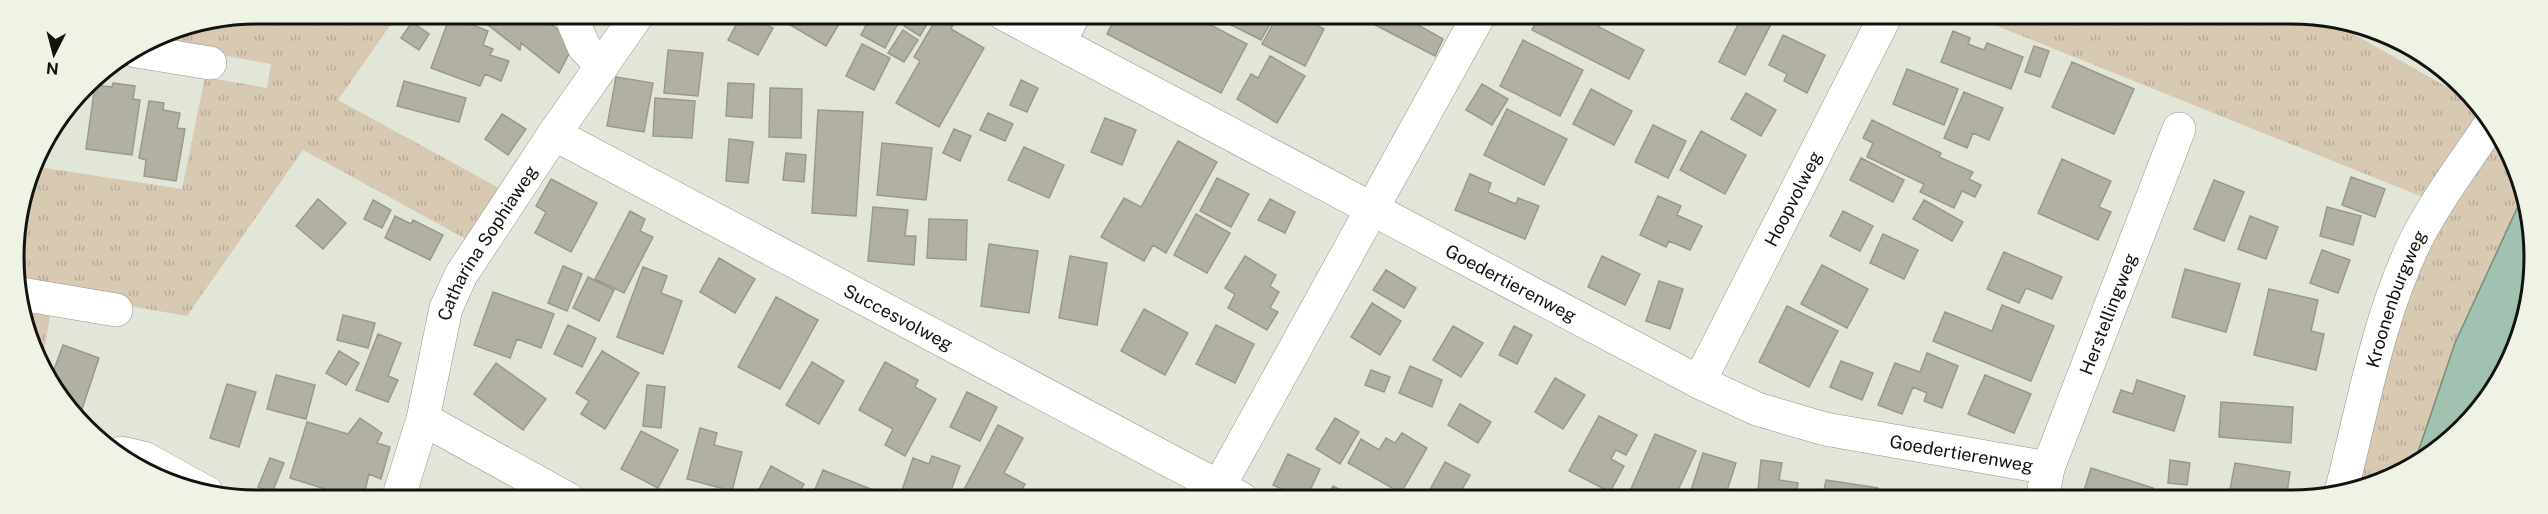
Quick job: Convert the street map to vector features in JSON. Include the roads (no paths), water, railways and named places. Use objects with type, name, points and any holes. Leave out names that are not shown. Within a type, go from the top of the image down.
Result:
[{"type":"street","points":[[574,24],[584,47],[602,66]]},
{"type":"street","name":"Catharina Sophiaweg","points":[[401,490],[423,419],[446,308],[461,275],[554,134],[631,24]]},
{"type":"street","name":"Goedertierenweg","points":[[1023,24],[1700,382],[1757,409],[1825,429],[2048,468]]},
{"type":"street","points":[[1059,43],[1069,24]]},
{"type":"street","points":[[1227,490],[1372,209],[1474,24]]},
{"type":"street","name":"Hoopvolweg","points":[[1700,382],[1881,24]]},
{"type":"street","points":[[145,52],[210,63]]},
{"type":"street","name":"Herstellingweg","points":[[2044,490],[2048,468],[2180,129]]},
{"type":"street","name":"Kroonenburgweg","points":[[2343,484],[2379,344],[2397,285],[2416,240],[2436,204],[2486,130]]},
{"type":"street","name":"Succesvolweg","points":[[554,134],[1215,490]]},
{"type":"street","points":[[27,295],[116,310]]},
{"type":"street","points":[[423,419],[552,490]]},
{"type":"street","points":[[136,456],[144,458],[173,474]]}]
